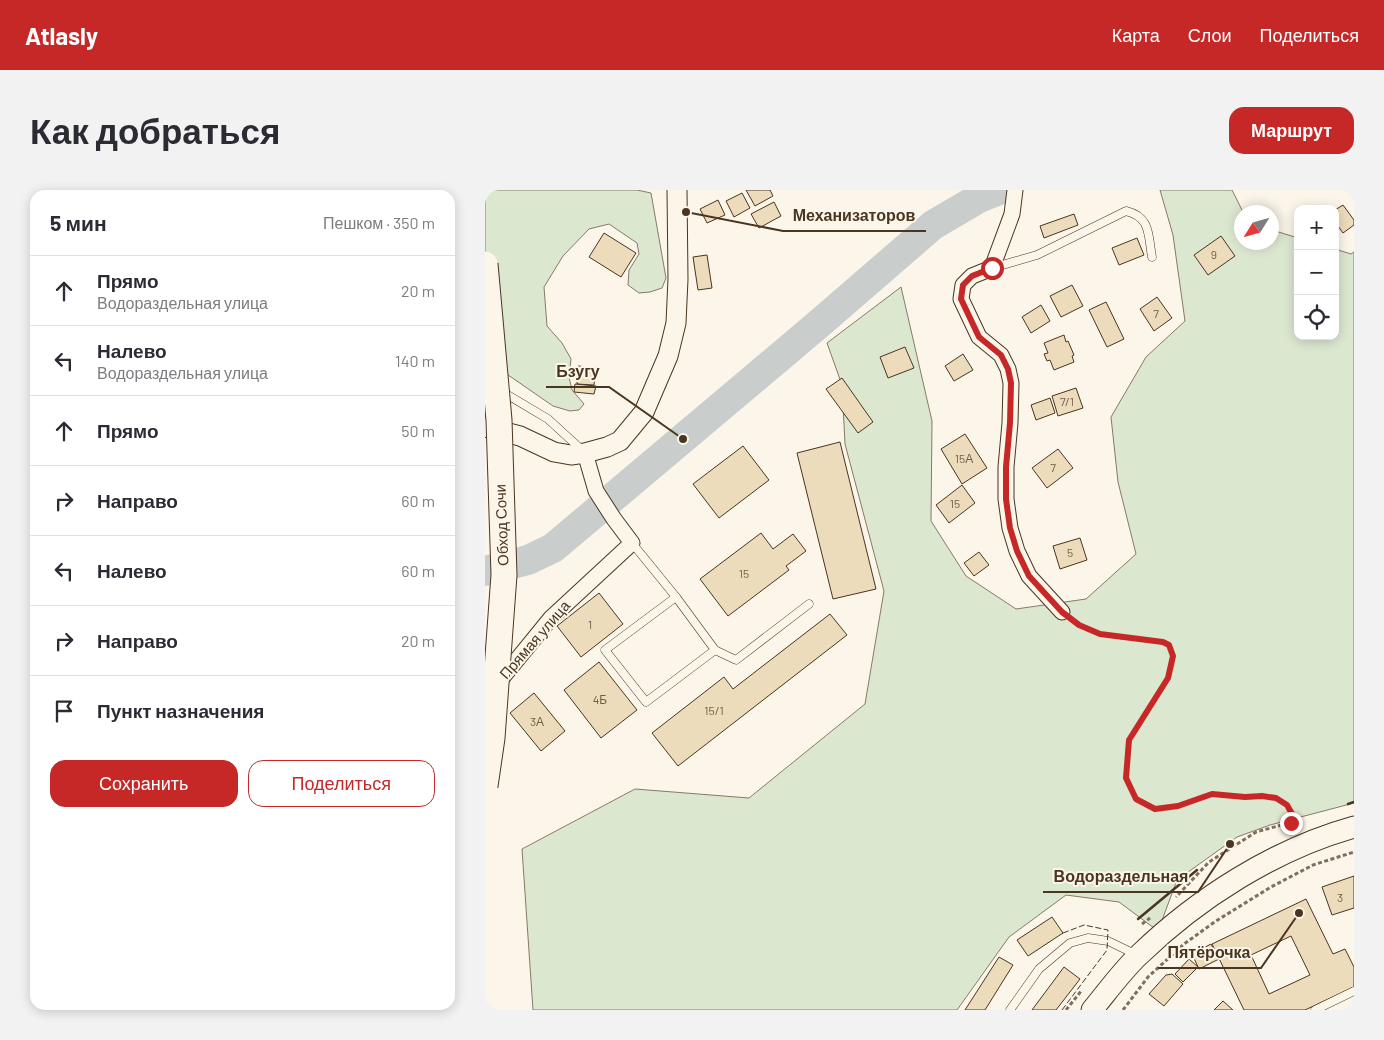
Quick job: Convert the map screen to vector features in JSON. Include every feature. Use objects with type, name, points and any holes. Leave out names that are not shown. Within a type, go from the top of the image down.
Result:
[{"type":"highway","name":"Обход Сочи","points":[[485,264],[499,420],[504,575],[492,738],[485,786]]},
{"type":"main road","points":[[1092,1010],[1138,956],[1199,904],[1260,865],[1300,845],[1354,827]]},
{"type":"street","points":[[485,427],[520,436],[554,452],[571,456],[607,447],[619,441],[628,432],[644,412],[668,356],[676,323],[679,279],[677,190]]},
{"type":"street","points":[[1015,190],[1012,214],[992,268],[972,276],[963,285],[961,299],[979,337],[1001,355],[1008,369],[1011,383],[1006,499],[1010,528],[1017,551],[1029,576],[1062,612]]},
{"type":"street","points":[[585,453],[596,491],[632,543]]},
{"type":"street","name":"Прямая улица","points":[[485,699],[551,618],[632,543]]},
{"type":"lane","points":[[992,268],[1037,255],[1126,211],[1136,214],[1146,223],[1153,257]]},
{"type":"lane","points":[[485,382],[548,419],[585,453]]},
{"type":"lane","points":[[632,543],[676,597],[715,650],[736,660],[809,604]]},
{"type":"lane","points":[[676,597],[605,650],[646,702],[715,650]]},
{"type":"lane","points":[[1010,1010],[1039,969],[1071,943],[1088,938],[1108,940],[1138,956]]},
{"type":"lane","points":[[1315,1010],[1354,991]]},
{"type":"path","points":[[1062,612],[1079,625],[1100,634],[1163,642],[1169,645],[1173,656],[1168,678],[1129,740],[1126,778],[1136,799],[1155,809],[1178,806],[1212,794],[1245,797],[1262,796],[1276,798],[1287,805],[1296,821],[1255,832],[1209,862],[1171,901]]},
{"type":"path","points":[[1123,1010],[1148,977],[1184,944],[1216,921],[1271,887],[1313,866],[1354,852]]},
{"type":"path","points":[[1142,924],[1156,913]]},
{"type":"green space","points":[[485,190],[637,190],[651,193],[666,278],[662,288],[639,293],[628,285],[629,270],[639,254],[637,243],[609,224],[589,229],[563,256],[544,287],[547,326],[562,343],[571,359],[569,377],[572,390],[584,404],[579,410],[570,411],[553,406],[485,359]]},
{"type":"green space","points":[[1160,190],[1232,190],[1240,205],[1234,205],[1234,250],[1279,250],[1279,232],[1294,237],[1294,340],[1339,340],[1339,250],[1351,254],[1354,252],[1354,803],[1270,825],[1237,837],[1177,880],[1158,931],[1119,902],[1066,895],[1009,937],[957,1010],[533,1010],[522,849],[635,789],[749,798],[865,704],[884,591],[845,444],[842,385],[827,343],[901,287],[932,421],[931,521],[966,576],[1016,609],[1086,599],[1136,554],[1118,482],[1111,417],[1146,357],[1185,321],[1173,235]]},
{"type":"building","points":[[746,190],[770,190],[773,196],[755,206]]},
{"type":"building","points":[[742,193],[750,208],[734,217],[726,201]]},
{"type":"building","points":[[718,200],[725,215],[707,223],[700,209]]},
{"type":"building","points":[[774,202],[781,216],[759,228],[751,214]]},
{"type":"building","points":[[1343,205],[1354,220],[1354,225],[1343,233],[1339,228],[1339,208]]},
{"type":"building","points":[[1074,214],[1078,225],[1044,238],[1040,226]]},
{"type":"building","points":[[604,233],[636,253],[621,277],[589,257]]},
{"type":"building","points":[[1221,236],[1235,256],[1208,275],[1194,255]]},
{"type":"building","points":[[1137,238],[1144,255],[1119,265],[1112,248]]},
{"type":"building","points":[[707,255],[712,288],[698,290],[693,257]]},
{"type":"building","points":[[1072,285],[1083,306],[1061,317],[1050,296]]},
{"type":"building","points":[[1157,297],[1172,318],[1154,331],[1140,309]]},
{"type":"building","points":[[1106,302],[1124,339],[1107,347],[1089,310]]},
{"type":"building","points":[[1041,305],[1050,321],[1031,333],[1022,317]]},
{"type":"building","points":[[1064,335],[1074,355],[1072,356],[1074,362],[1054,370],[1050,360],[1047,361],[1044,354],[1048,353],[1044,343]]},
{"type":"building","points":[[905,347],[914,368],[888,378],[880,357]]},
{"type":"building","points":[[963,354],[973,370],[954,381],[945,366]]},
{"type":"building","points":[[578,366],[596,368],[594,385],[577,384]]},
{"type":"building","points":[[842,378],[873,422],[858,433],[826,389]]},
{"type":"building","points":[[575,384],[596,386],[594,394],[574,392]]},
{"type":"building","points":[[1076,388],[1083,408],[1058,416],[1052,396]]},
{"type":"building","points":[[1050,398],[1055,413],[1036,420],[1031,405]]},
{"type":"building","points":[[965,434],[987,468],[962,484],[941,449]]},
{"type":"building","points":[[840,442],[876,589],[833,599],[797,453]]},
{"type":"building","points":[[743,446],[769,480],[719,518],[693,484]]},
{"type":"building","points":[[1058,449],[1073,468],[1047,488],[1032,468]]},
{"type":"building","points":[[962,485],[975,503],[949,523],[936,505]]},
{"type":"building","points":[[761,533],[773,549],[793,534],[806,551],[786,566],[789,570],[728,616],[700,579]]},
{"type":"building","points":[[1080,538],[1087,560],[1060,569],[1053,546]]},
{"type":"building","points":[[979,552],[989,565],[974,576],[964,563]]},
{"type":"building","points":[[599,593],[623,624],[581,657],[557,626]]},
{"type":"building","points":[[830,614],[847,635],[678,766],[652,733],[724,677],[733,689]]},
{"type":"building","points":[[599,662],[637,710],[601,738],[564,690]]},
{"type":"building","points":[[534,693],[565,731],[541,751],[510,713]]},
{"type":"building","points":[[1354,876],[1354,908],[1332,915],[1322,887]]},
{"type":"building","points":[[1306,899],[1333,954],[1345,949],[1354,967],[1354,987],[1305,1010],[1244,1010],[1212,944]],"holes":[[[1291,936],[1310,975],[1269,994],[1251,955]]]},
{"type":"building","points":[[1052,917],[1063,933],[1028,956],[1017,940]]},
{"type":"building","points":[[1211,944],[1219,959],[1199,969],[1192,954]]},
{"type":"building","points":[[999,957],[1013,965],[985,1010],[965,1010]]},
{"type":"building","points":[[1189,959],[1198,967],[1183,982],[1175,974]]},
{"type":"building","points":[[1064,967],[1080,979],[1056,1010],[1032,1010]]},
{"type":"building","points":[[1172,974],[1183,984],[1164,1006],[1149,994],[1166,975]]},
{"type":"building","points":[[1223,1001],[1233,1010],[1214,1010]]},
{"type":"waterway","points":[[485,571],[528,560],[553,548],[933,225],[979,198],[999,190]]},
{"type":"fence","points":[[1062,1010],[1107,950],[1108,930],[1084,925],[1063,933]]},
{"type":"wall","points":[[1348,804],[1354,802]]},
{"type":"wall","points":[[1138,919],[1197,870]]},
{"type":"place","name":"Механизаторов","points":[[686,212]]},
{"type":"place","name":"Бзугу","points":[[683,439]]},
{"type":"place","name":"Водораздельная","points":[[1230,844]]},
{"type":"place","name":"Пятёрочка","points":[[1299,913]]},
{"type":"route","points":[[992,268],[972,276],[963,285],[961,299],[979,337],[1001,355],[1008,369],[1011,383],[1006,499],[1010,528],[1017,551],[1029,576],[1062,612],[1079,625],[1100,634],[1163,642],[1169,645],[1173,656],[1168,678],[1129,740],[1126,778],[1136,799],[1155,809],[1178,806],[1212,794],[1276,798],[1287,805],[1296,821],[1291,823]]}]
